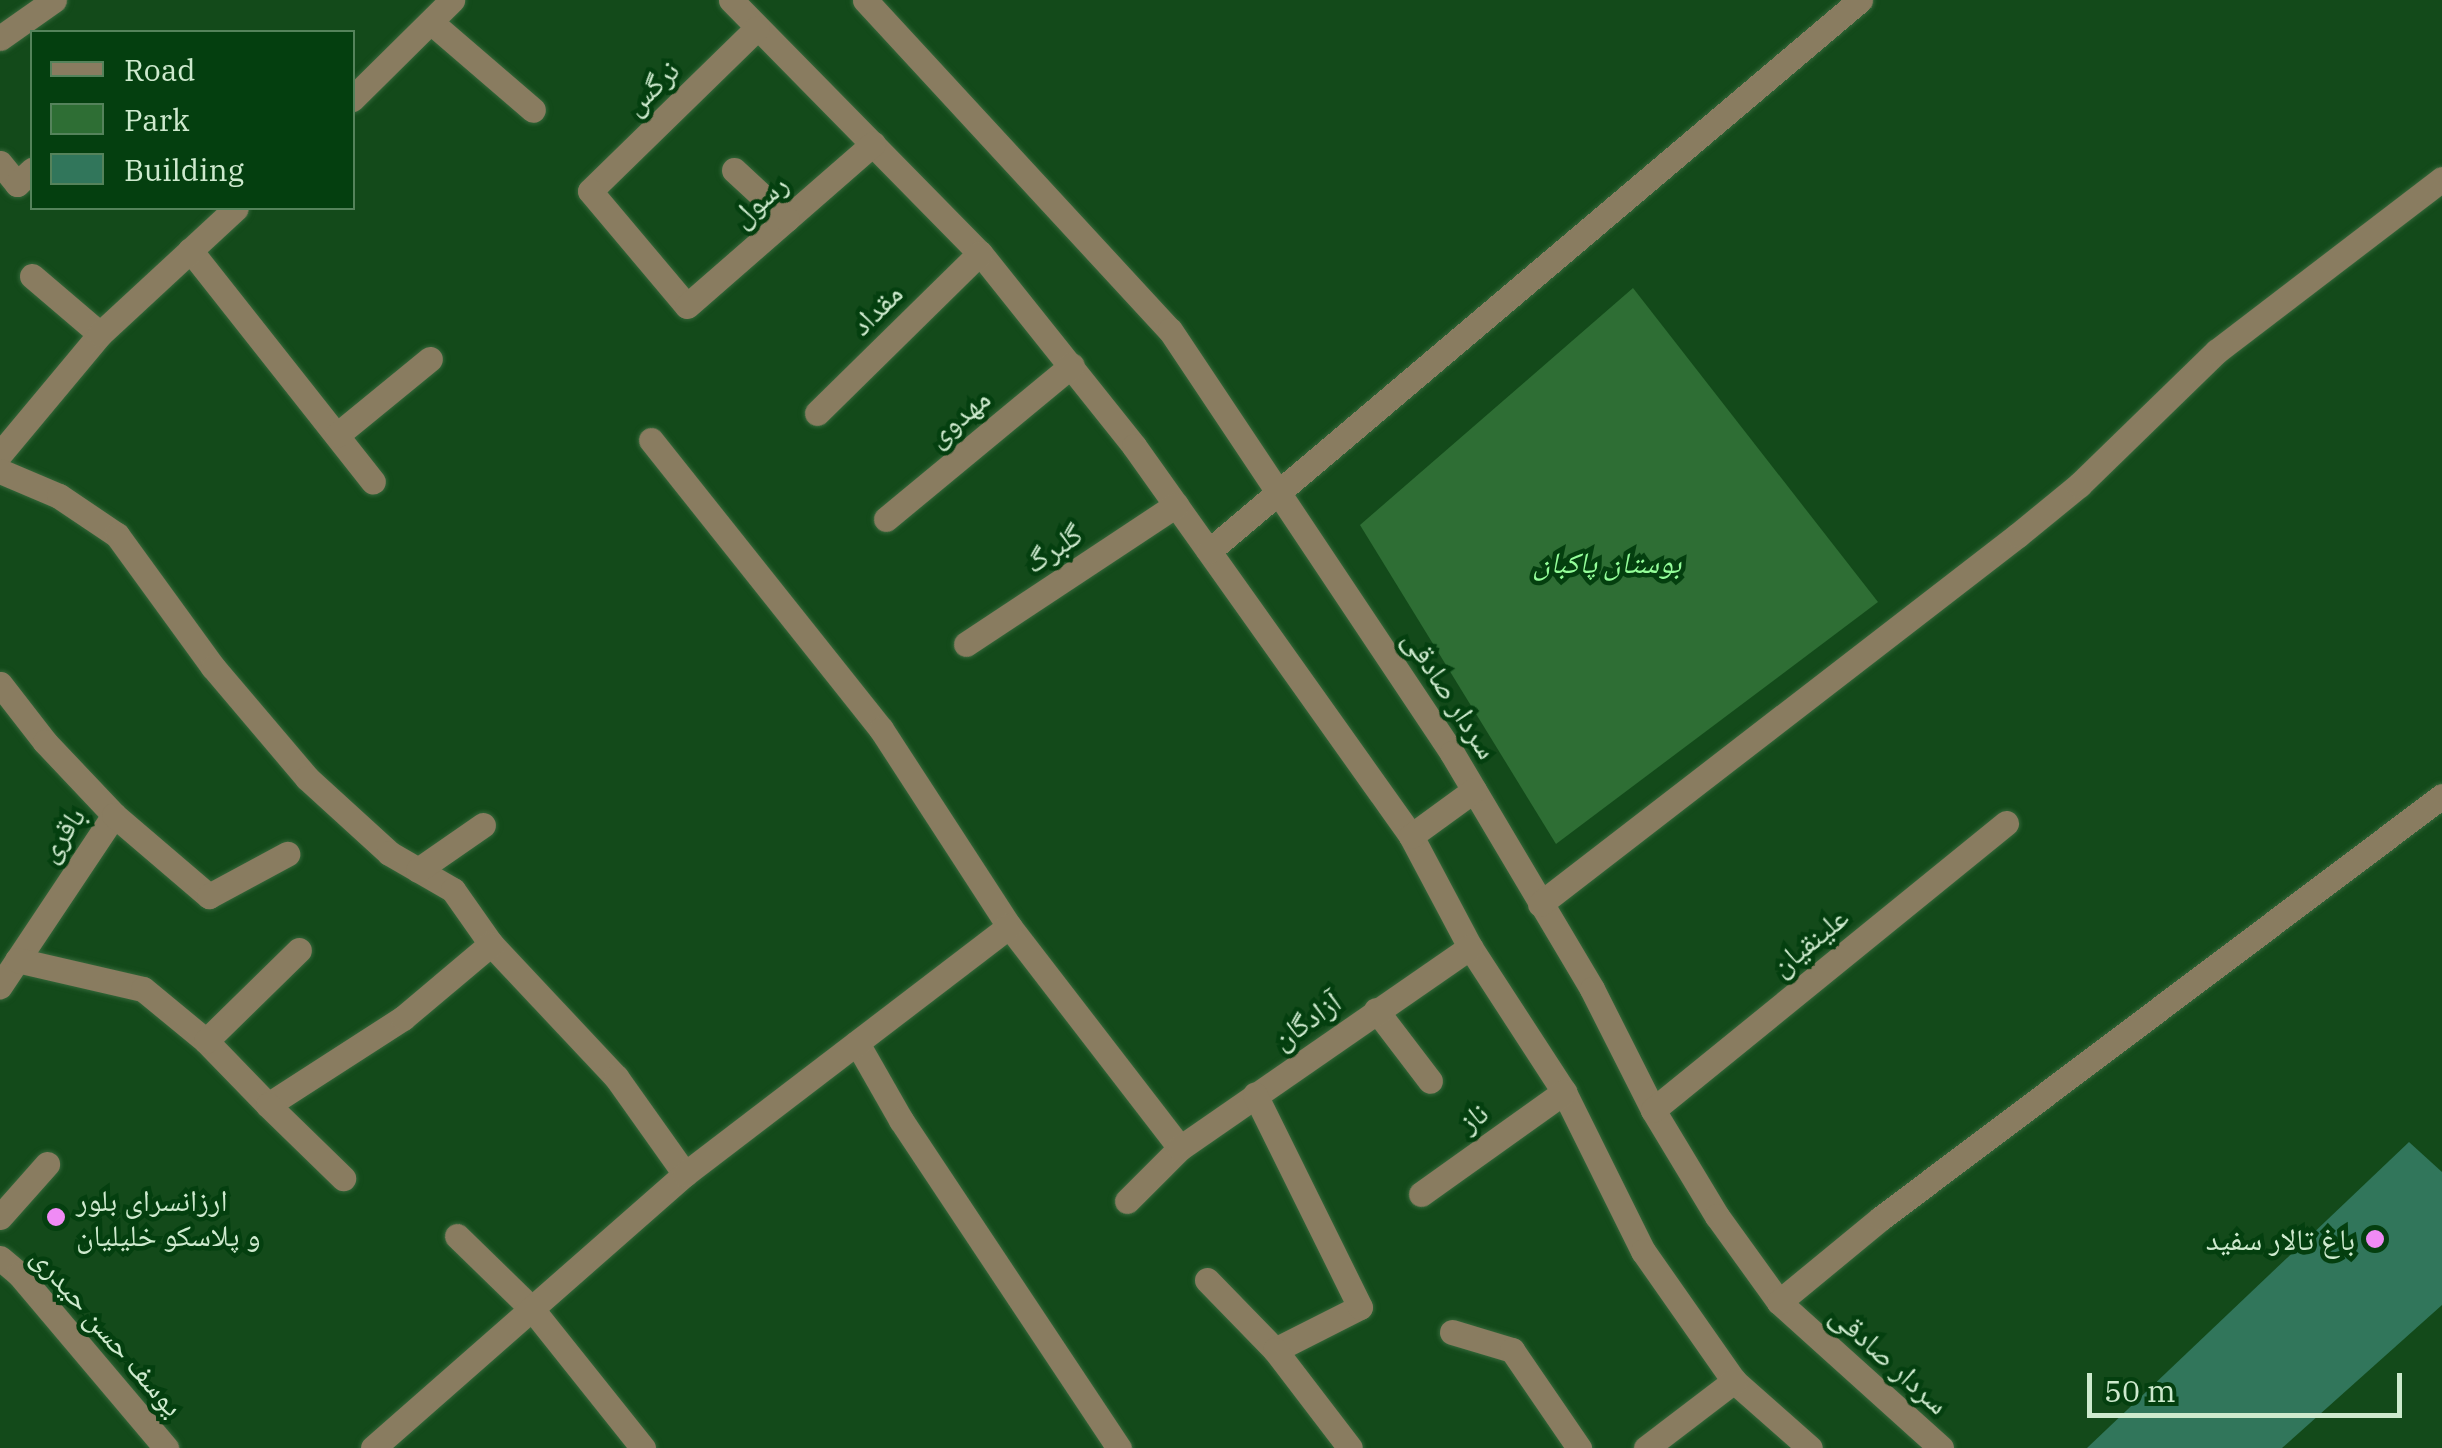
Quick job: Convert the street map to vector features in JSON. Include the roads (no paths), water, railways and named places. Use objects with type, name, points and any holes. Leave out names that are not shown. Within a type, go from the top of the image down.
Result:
[{"type":"street","points":[[0,38],[54,0]]},
{"type":"street","points":[[355,96],[452,0]]},
{"type":"street","points":[[731,0],[980,252],[1072,365],[1411,836],[1470,947],[1564,1092],[1643,1250],[1734,1380],[1810,1448]]},
{"type":"street","name":"سردار صادقی","points":[[865,0],[1170,330],[1474,790],[1592,989],[1653,1110],[1717,1216],[1779,1302],[1941,1448]]},
{"type":"street","points":[[1209,552],[1860,0]]},
{"type":"street","points":[[432,23],[533,110]]},
{"type":"street","name":"نرگس","points":[[687,306],[590,192],[757,28]]},
{"type":"street","name":"رسول","points":[[687,306],[873,144]]},
{"type":"street","points":[[0,163],[17,184],[30,172]]},
{"type":"street","points":[[734,170],[786,219]]},
{"type":"street","points":[[1540,904],[2018,535],[2078,484],[2217,351],[2442,179]]},
{"type":"street","points":[[0,454],[100,334],[234,210]]},
{"type":"street","points":[[190,250],[373,482]]},
{"type":"street","name":"مقداد","points":[[817,413],[980,252]]},
{"type":"street","points":[[32,276],[100,334]]},
{"type":"street","points":[[336,435],[430,359]]},
{"type":"street","name":"مهدوی","points":[[886,519],[1072,365]]},
{"type":"street","points":[[650,440],[881,729],[1009,926],[1180,1148]]},
{"type":"street","points":[[0,471],[59,496],[118,536],[213,667],[306,778],[389,853],[454,890],[491,944],[616,1077],[685,1174]]},
{"type":"street","name":"گلبرگ","points":[[966,644],[1176,505]]},
{"type":"street","name":"باقری","points":[[0,684],[45,742],[114,816],[0,986]]},
{"type":"street","points":[[1411,836],[1474,790]]},
{"type":"street","points":[[1779,1302],[1881,1218],[2442,796]]},
{"type":"street","points":[[114,816],[209,896],[287,854]]},
{"type":"street","name":"علینقیان","points":[[1653,1110],[2006,824]]},
{"type":"street","points":[[418,870],[483,825]]},
{"type":"street","points":[[374,1448],[685,1174],[1009,926]]},
{"type":"street","points":[[268,1105],[403,1018],[491,944]]},
{"type":"street","name":"آزادگان","points":[[1127,1201],[1180,1148],[1470,947]]},
{"type":"street","points":[[206,1041],[299,950]]},
{"type":"street","points":[[17,960],[143,988],[206,1041],[343,1178]]},
{"type":"street","points":[[1376,1010],[1430,1081]]},
{"type":"street","points":[[857,1043],[901,1120],[1119,1448]]},
{"type":"street","name":"ناز","points":[[1420,1194],[1564,1092]]},
{"type":"street","points":[[1255,1096],[1360,1307],[1276,1350]]},
{"type":"street","points":[[0,1217],[47,1164]]},
{"type":"street","points":[[456,1236],[532,1309],[643,1448]]},
{"type":"street","name":"یوسف حسن حیدری","points":[[0,1258],[166,1448]]},
{"type":"street","points":[[1207,1280],[1276,1350],[1350,1448]]},
{"type":"street","points":[[1452,1332],[1512,1350],[1579,1448]]},
{"type":"street","points":[[1646,1448],[1734,1380]]},
{"type":"place","name":"ارزانسرای بلور و پلاسکو خلیلیان","points":[[56,1217]]},
{"type":"place","name":"باغ تالار سفید","points":[[2375,1239]]},
{"type":"park label","name":"بوستان پاکبان","points":[[1607,562]]}]
